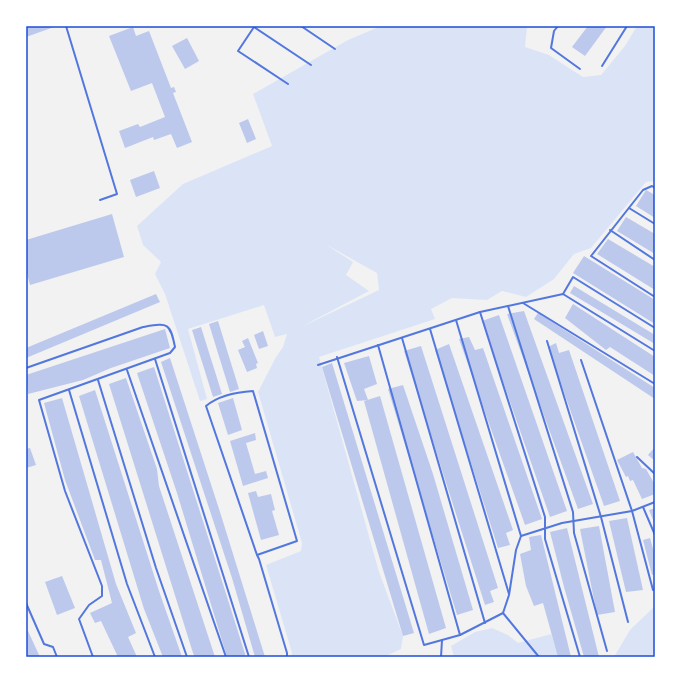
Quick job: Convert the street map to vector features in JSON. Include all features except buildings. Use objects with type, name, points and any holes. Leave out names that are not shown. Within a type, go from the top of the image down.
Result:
[{"type":"lane","points":[[66,26],[117,194],[100,200]]},
{"type":"lane","points":[[301,26],[335,49]]},
{"type":"lane","points":[[558,26],[554,31],[551,48],[580,69]]},
{"type":"lane","points":[[602,66],[627,26]]},
{"type":"lane","points":[[288,84],[238,51],[255,27],[311,66]]},
{"type":"lane","points":[[655,188],[652,186],[642,190],[591,256],[655,297]]},
{"type":"lane","points":[[628,208],[655,224]]},
{"type":"lane","points":[[610,230],[655,260]]},
{"type":"lane","points":[[562,294],[573,277],[655,328]]},
{"type":"lane","points":[[318,365],[337,357],[402,338],[480,312],[562,294],[655,351]]},
{"type":"lane","points":[[522,303],[655,384]]},
{"type":"lane","points":[[508,306],[572,512],[574,533],[606,651]]},
{"type":"lane","points":[[480,312],[545,516],[545,539],[580,657]]},
{"type":"lane","points":[[337,357],[424,645],[442,640],[485,623],[502,613],[509,595],[516,550],[521,536],[456,320]]},
{"type":"lane","points":[[26,368],[143,327],[167,326],[172,330],[175,347],[170,353],[127,370],[39,400],[65,491],[102,586],[102,596],[89,605],[80,619],[93,657]]},
{"type":"lane","points":[[430,329],[509,595]]},
{"type":"lane","points":[[402,338],[485,623]]},
{"type":"lane","points":[[547,341],[601,517],[628,622]]},
{"type":"lane","points":[[378,345],[460,634]]},
{"type":"lane","points":[[154,359],[249,657]]},
{"type":"lane","points":[[581,360],[632,512],[653,590]]},
{"type":"lane","points":[[127,370],[226,657]]},
{"type":"lane","points":[[98,380],[156,568],[186,657]]},
{"type":"lane","points":[[69,390],[128,584],[154,657]]},
{"type":"lane","points":[[258,555],[297,541],[253,391],[242,391],[213,400],[206,406],[258,555],[287,653],[286,657]]},
{"type":"lane","points":[[637,457],[655,474]]},
{"type":"lane","points":[[521,536],[573,521],[632,512],[655,502]]},
{"type":"lane","points":[[643,507],[655,535]]},
{"type":"lane","points":[[26,603],[44,644],[52,647],[57,657]]},
{"type":"lane","points":[[502,613],[539,657]]},
{"type":"lane","points":[[441,657],[442,640]]},
{"type":"shaded area","points":[[381,26],[529,26],[527,28],[525,47],[549,55],[583,77],[601,75],[625,46],[637,26],[651,26],[655,28],[655,181],[646,182],[591,248],[574,254],[554,279],[526,297],[502,291],[487,300],[452,298],[431,309],[435,319],[319,357],[379,572],[403,636],[401,649],[384,657],[291,657],[292,653],[266,565],[301,551],[302,543],[258,392],[276,357],[283,347],[287,334],[275,337],[264,305],[188,329],[207,399],[200,401],[165,294],[155,274],[161,262],[143,245],[137,226],[183,184],[272,146],[253,94],[348,40]],"holes":[[[325,244],[377,273],[379,290],[301,327],[369,291],[346,275],[353,262]]]},
{"type":"shaded area","points":[[655,606],[655,653],[650,657],[614,657],[630,630]]},
{"type":"shaded area","points":[[492,628],[508,635],[518,643],[551,634],[560,657],[454,657],[451,646],[475,632]]}]
